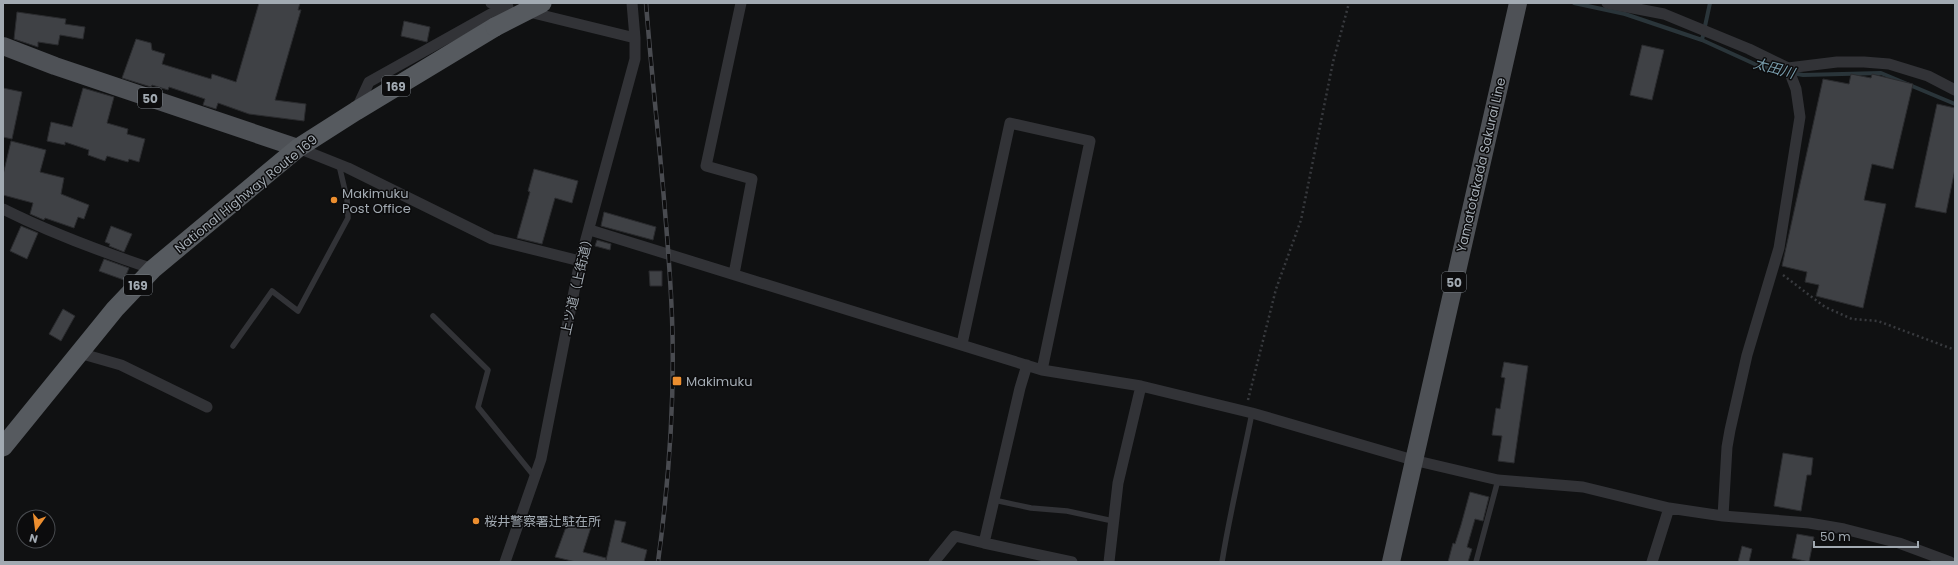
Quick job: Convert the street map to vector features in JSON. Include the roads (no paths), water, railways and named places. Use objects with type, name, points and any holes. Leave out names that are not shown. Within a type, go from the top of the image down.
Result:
[{"type":"highway","name":"National Highway Route 169","points":[[3,447],[115,308],[153,270],[298,148],[495,26],[542,3]]},
{"type":"main road","name":"Yamatotakada Sakurai Line","points":[[1391,562],[1518,3]]},
{"type":"main road","name":"50","points":[[3,46],[55,66],[298,148]]},
{"type":"street","points":[[491,3],[505,5],[635,38]]},
{"type":"street","name":"上ツ道（上街道）","points":[[505,562],[541,459],[580,261],[590,230],[635,59],[632,3]]},
{"type":"street","points":[[734,274],[752,179],[706,166],[741,3]]},
{"type":"street","points":[[1606,3],[1664,14],[1749,49],[1788,68],[1837,62],[1888,64],[1928,76],[1955,90]]},
{"type":"street","points":[[356,111],[369,82],[505,5]]},
{"type":"street","points":[[1723,516],[1726,447],[1747,354],[1774,269],[1779,248],[1800,117],[1796,89],[1788,68]]},
{"type":"street","points":[[962,344],[1010,123],[1090,141],[1042,370]]},
{"type":"street","points":[[298,148],[339,165],[492,239],[580,261]]},
{"type":"street","points":[[3,209],[22,219],[99,251],[153,270]]},
{"type":"street","points":[[590,230],[1042,370],[1141,386],[1248,413],[1413,460],[1498,480],[1583,487],[1669,508],[1723,516],[1809,523],[1844,529],[1899,544],[1950,562]]},
{"type":"street","points":[[79,353],[121,366],[207,407]]},
{"type":"street","points":[[984,543],[1027,365]]},
{"type":"street","points":[[1109,562],[1118,483],[1141,386]]},
{"type":"street","points":[[1652,562],[1669,508]]},
{"type":"street","points":[[934,562],[955,536],[1072,562]]},
{"type":"lane","points":[[233,346],[272,291],[298,311],[348,218],[347,200],[339,165]]},
{"type":"lane","points":[[433,316],[488,370],[478,407],[534,477]]},
{"type":"lane","points":[[1222,562],[1248,413]]},
{"type":"lane","points":[[1476,562],[1498,480]]},
{"type":"lane","points":[[994,500],[1031,508],[1067,511],[1114,521]]},
{"type":"waterway","name":"太田川","points":[[1574,3],[1625,14],[1702,40],[1759,66],[1785,72]]},
{"type":"waterway","points":[[1702,40],[1710,3]]},
{"type":"waterway","name":"太田川","points":[[1792,73],[1803,75],[1881,73],[1955,104]]},
{"type":"railway","points":[[646,3],[664,199],[670,278],[673,348],[672,409],[668,471],[658,562]]},
{"type":"place","name":"Makimuku Post Office","points":[[334,200]]},
{"type":"place","name":"Makimuku","points":[[677,381]]},
{"type":"place","name":"桜井警察署辻駐在所","points":[[476,521]]}]
